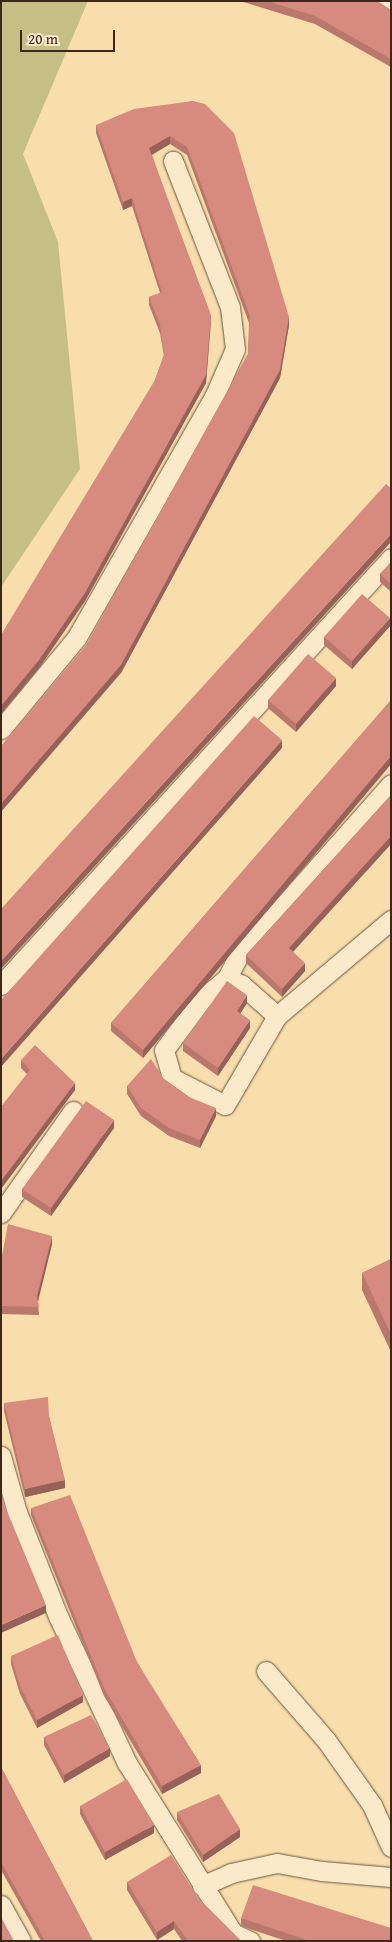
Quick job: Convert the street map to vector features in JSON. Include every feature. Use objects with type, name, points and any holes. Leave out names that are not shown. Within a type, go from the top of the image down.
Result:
[{"type":"lane","points":[[386,1],[391,5]]},
{"type":"lane","points":[[1,729],[77,637],[214,397],[235,349],[230,307],[174,161]]},
{"type":"lane","points":[[1,985],[391,558]]},
{"type":"lane","points":[[391,784],[237,958],[227,978],[202,999],[164,1050],[172,1078],[226,1105],[277,1016],[391,920]]},
{"type":"lane","points":[[227,978],[242,984],[277,1016]]},
{"type":"lane","points":[[1,1213],[73,1111]]},
{"type":"lane","points":[[1,1456],[17,1512],[58,1616],[126,1763],[233,1933],[250,1941]]},
{"type":"lane","points":[[266,1671],[332,1748],[372,1805],[391,1847]]},
{"type":"lane","points":[[202,1886],[231,1874],[277,1863],[322,1871],[391,1877]]},
{"type":"lane","points":[[1,1905],[21,1941]]},
{"type":"shaded area","points":[[1,1],[88,1],[23,154],[58,242],[80,469],[1,587]]},
{"type":"building","points":[[267,1],[377,1],[391,10],[391,59],[315,16]]},
{"type":"building","points":[[193,101],[205,104],[234,133],[289,317],[280,370],[121,665],[1,804],[1,746],[87,644],[248,354],[250,316],[187,147],[170,136],[149,148],[211,315],[206,375],[85,593],[39,660],[1,706],[1,635],[155,380],[164,354],[160,325],[149,297],[162,292],[132,198],[123,202],[96,125],[134,109]]},
{"type":"building","points":[[386,484],[391,488],[391,534],[1,961],[1,909]]},
{"type":"building","points":[[391,562],[391,584],[380,574]]},
{"type":"building","points":[[362,594],[390,618],[352,661],[324,637]]},
{"type":"building","points":[[308,654],[336,678],[296,724],[268,700]]},
{"type":"building","points":[[391,700],[391,756],[143,1050],[111,1023]]},
{"type":"building","points":[[254,716],[282,740],[1,1059],[1,1000]]},
{"type":"building","points":[[391,795],[391,836],[289,948],[305,963],[282,989],[246,955]]},
{"type":"building","points":[[227,981],[247,995],[237,1011],[250,1020],[218,1068],[183,1043]]},
{"type":"building","points":[[35,1045],[75,1083],[1,1181],[1,1107],[30,1070],[21,1060]]},
{"type":"building","points":[[151,1059],[164,1079],[189,1097],[216,1108],[200,1140],[169,1128],[141,1108],[127,1086]]},
{"type":"building","points":[[86,1101],[114,1120],[51,1208],[22,1189]]},
{"type":"building","points":[[8,1224],[52,1236],[37,1296],[39,1307],[1,1306],[1,1261]]},
{"type":"building","points":[[391,1259],[391,1334],[362,1273]]},
{"type":"building","points":[[48,1397],[49,1416],[65,1480],[25,1489],[4,1403]]},
{"type":"building","points":[[1,1493],[46,1605],[1,1625]]},
{"type":"building","points":[[70,1495],[137,1662],[201,1765],[162,1786],[104,1688],[31,1508]]},
{"type":"building","points":[[58,1635],[83,1695],[37,1720],[20,1686],[11,1656]]},
{"type":"building","points":[[91,1715],[110,1748],[64,1775],[44,1737]]},
{"type":"building","points":[[1,1767],[93,1941],[45,1941],[1,1862]]},
{"type":"building","points":[[127,1779],[154,1825],[105,1852],[80,1806]]},
{"type":"building","points":[[219,1794],[240,1829],[203,1855],[177,1812]]},
{"type":"building","points":[[171,1855],[198,1898],[241,1941],[188,1941],[174,1921],[157,1932],[127,1882]]},
{"type":"building","points":[[253,1885],[391,1928],[391,1941],[310,1941],[241,1918]]},
{"type":"building","points":[[1,1917],[14,1941],[1,1941]]}]
